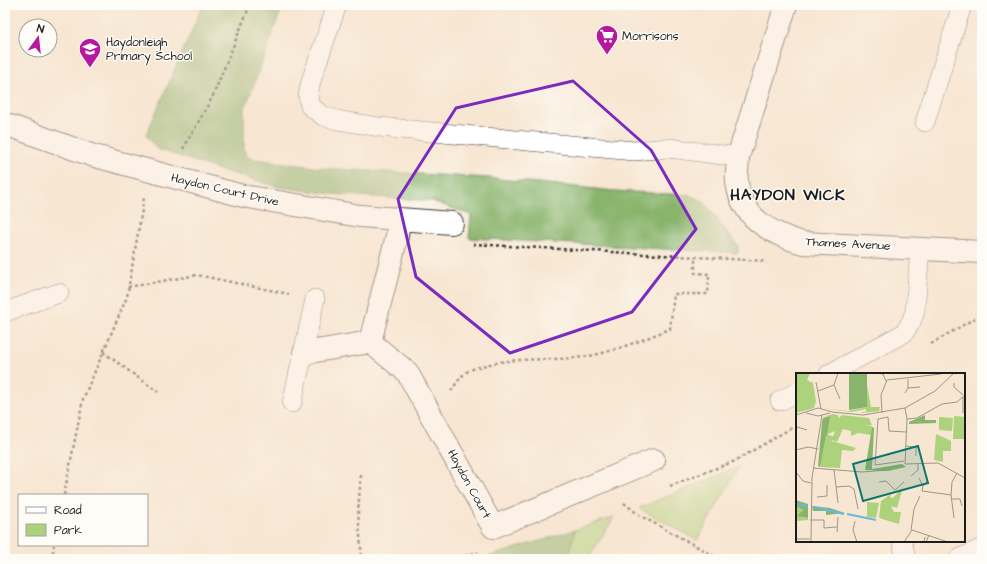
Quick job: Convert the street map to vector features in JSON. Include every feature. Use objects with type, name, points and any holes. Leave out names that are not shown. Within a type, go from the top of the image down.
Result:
[{"type":"street","name":"Thames Avenue","points":[[786,5],[738,157],[737,180],[741,200],[747,210],[756,220],[776,234],[803,242],[982,252]]},
{"type":"street","name":"Haydon Court Drive","points":[[5,124],[90,155],[244,196],[360,216],[452,223]]},
{"type":"street","points":[[304,353],[370,342],[398,236],[399,220]]},
{"type":"street","name":"Haydon Court","points":[[370,342],[407,372],[493,526],[654,460]]},
{"type":"lane","points":[[337,5],[311,81],[308,96],[310,106],[323,116],[337,120],[379,127],[634,151],[670,148],[738,157]]},
{"type":"lane","points":[[925,122],[962,5]]},
{"type":"lane","points":[[831,373],[904,333],[911,322],[915,311],[920,249]]},
{"type":"lane","points":[[5,312],[59,293]]},
{"type":"lane","points":[[292,403],[315,299]]},
{"type":"lane","points":[[780,401],[796,393]]},
{"type":"lane","points":[[902,542],[906,559]]},
{"type":"lane","points":[[959,559],[982,548]]},
{"type":"path","points":[[64,494],[83,399],[127,297],[128,287],[158,174],[212,98],[250,5]]},
{"type":"path","points":[[468,243],[767,261]]},
{"type":"path","points":[[433,418],[464,373],[476,367],[520,359],[589,356],[670,330],[674,294],[708,294],[709,274],[695,273],[695,256]]},
{"type":"path","points":[[128,287],[196,274],[315,299]]},
{"type":"path","points":[[103,352],[158,392]]},
{"type":"path","points":[[361,475],[358,512],[362,559]]},
{"type":"path","points":[[624,503],[639,514],[720,559]]},
{"type":"path","points":[[52,559],[54,546]]},
{"type":"highlighted area","points":[[573,81],[651,150],[696,229],[632,312],[510,353],[416,277],[398,199],[456,108]]},
{"type":"green space","points":[[203,5],[283,5],[244,111],[244,150],[248,158],[320,168],[489,178],[615,191],[688,195],[703,201],[738,246],[738,253],[469,238],[471,215],[432,201],[333,194],[279,187],[220,170],[157,149],[146,135]]},
{"type":"green space","points":[[739,467],[697,540],[639,508]]},
{"type":"green space","points":[[614,517],[588,559],[565,559],[568,555],[575,530]]},
{"type":"green space","points":[[575,530],[568,555],[565,559],[481,559]]},
{"type":"place","name":"Morrisons","points":[[607,56]]},
{"type":"place","name":"Haydonleigh Primary School","points":[[90,68]]},
{"type":"district","name":"HAYDON WICK","points":[[788,195]]}]
